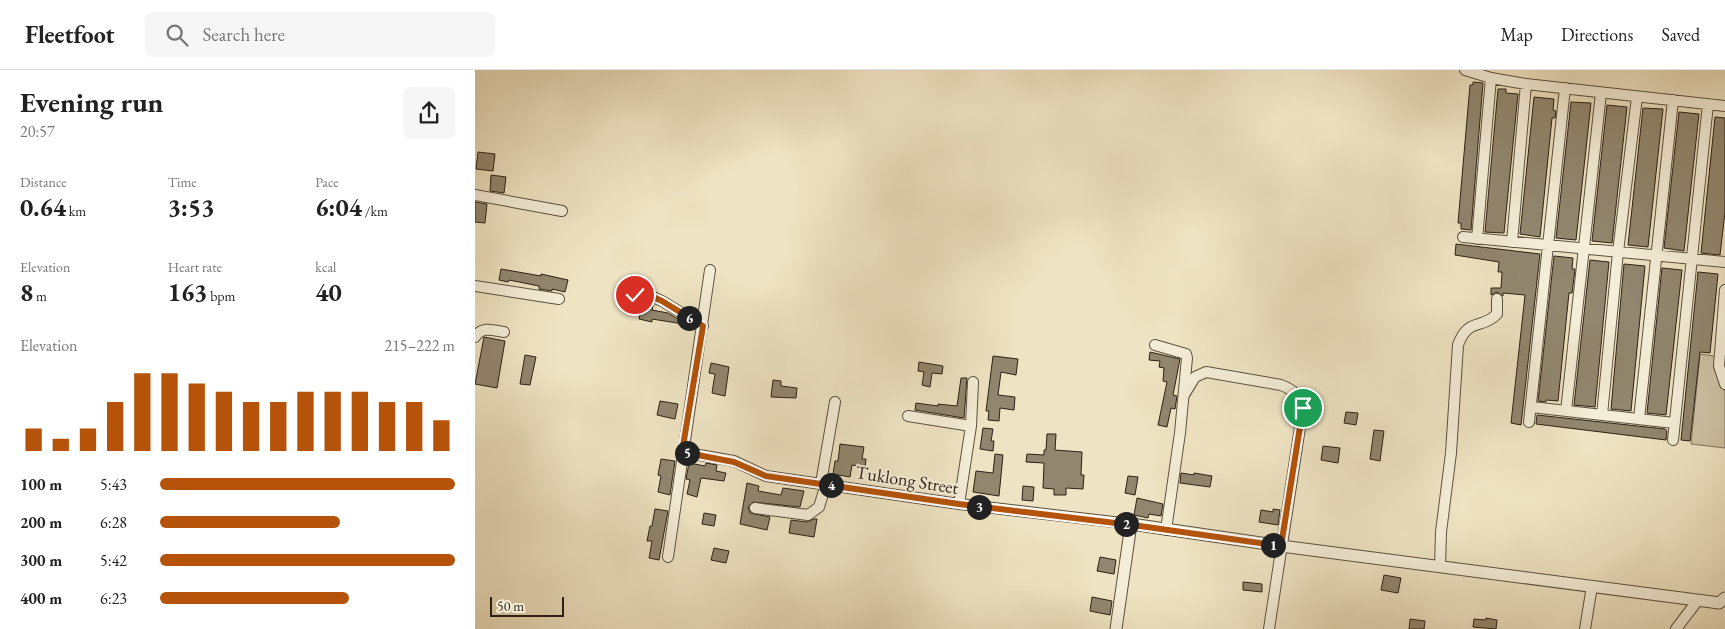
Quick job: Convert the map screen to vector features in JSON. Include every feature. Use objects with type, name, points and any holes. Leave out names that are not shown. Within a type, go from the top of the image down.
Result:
[{"type":"street","points":[[1465,70],[1491,78],[1526,84],[1725,106]]},
{"type":"street","points":[[1477,238],[1491,78]]},
{"type":"street","points":[[1512,242],[1526,84]]},
{"type":"street","points":[[1529,422],[1565,88]]},
{"type":"street","points":[[1566,411],[1601,92]]},
{"type":"street","points":[[1602,415],[1637,96]]},
{"type":"street","points":[[1639,419],[1673,100]]},
{"type":"street","points":[[1673,440],[1708,104]]},
{"type":"street","points":[[475,195],[561,211]]},
{"type":"street","points":[[1463,237],[1725,262]]},
{"type":"street","points":[[668,557],[710,270]]},
{"type":"street","points":[[475,286],[559,299]]},
{"type":"street","points":[[1724,379],[1719,359],[1725,291]]},
{"type":"street","points":[[635,295],[653,297],[662,301],[703,326]]},
{"type":"street","points":[[1440,566],[1441,532],[1451,453],[1458,345],[1465,330],[1493,318],[1497,314],[1497,299]]},
{"type":"street","points":[[475,337],[479,331],[484,329],[503,332]]},
{"type":"street","points":[[1155,345],[1186,354],[1187,364],[1166,530]]},
{"type":"street","points":[[1184,394],[1195,377],[1206,372],[1281,385],[1293,389],[1300,397],[1303,408],[1269,629]]},
{"type":"street","points":[[959,504],[971,426],[973,382]]},
{"type":"street","points":[[755,508],[808,515],[819,507],[835,402]]},
{"type":"street","points":[[1531,407],[1674,423]]},
{"type":"street","points":[[908,416],[971,426]]},
{"type":"street","name":"Tuklong Street","points":[[682,452],[734,462],[766,476],[959,504],[1131,524]]},
{"type":"street","points":[[1116,629],[1131,524],[1281,546],[1698,600],[1719,602],[1725,598]]},
{"type":"street","points":[[1585,629],[1592,586]]},
{"type":"street","points":[[1676,629],[1698,600]]},
{"type":"shaded area","points":[[1700,354],[1714,356],[1717,375],[1725,392],[1725,448],[1691,444]]},
{"type":"building","points":[[1473,82],[1483,83],[1471,230],[1461,229],[1461,223],[1458,223],[1470,85],[1473,85]]},
{"type":"building","points":[[1498,89],[1506,89],[1506,93],[1518,94],[1504,233],[1485,232]]},
{"type":"building","points":[[1534,97],[1554,99],[1553,110],[1556,111],[1555,118],[1552,118],[1540,237],[1520,234]]},
{"type":"building","points":[[1571,102],[1591,103],[1576,240],[1556,238]]},
{"type":"building","points":[[1607,105],[1627,107],[1612,243],[1592,241]]},
{"type":"building","points":[[1643,108],[1663,109],[1648,247],[1628,245]]},
{"type":"building","points":[[1679,112],[1699,114],[1684,251],[1664,248]]},
{"type":"building","points":[[1715,117],[1725,118],[1725,212],[1720,255],[1701,253]]},
{"type":"building","points":[[478,152],[495,154],[493,171],[476,169]]},
{"type":"building","points":[[491,175],[506,177],[504,193],[490,191]]},
{"type":"building","points":[[475,202],[487,204],[485,223],[475,222]]},
{"type":"building","points":[[1456,244],[1540,254],[1521,425],[1511,423],[1525,295],[1503,293],[1503,296],[1497,292],[1491,295],[1491,288],[1501,288],[1502,272],[1498,272],[1499,262],[1455,255]]},
{"type":"building","points":[[1554,256],[1573,258],[1572,269],[1575,269],[1572,293],[1569,293],[1558,401],[1546,400],[1546,402],[1538,401]]},
{"type":"building","points":[[1590,260],[1609,262],[1595,407],[1574,405]]},
{"type":"building","points":[[1624,264],[1645,266],[1631,411],[1611,409]]},
{"type":"building","points":[[1662,268],[1682,270],[1666,415],[1647,413]]},
{"type":"building","points":[[501,269],[541,276],[541,274],[568,280],[565,292],[539,289],[539,286],[509,280],[508,282],[499,280]]},
{"type":"building","points":[[1698,272],[1718,274],[1710,353],[1700,352],[1690,441],[1681,440]]},
{"type":"building","points":[[629,300],[653,305],[652,310],[668,313],[683,322],[683,324],[652,319],[652,322],[639,319],[640,314],[626,312]]},
{"type":"building","points":[[484,337],[505,341],[497,388],[475,384]]},
{"type":"building","points":[[1150,352],[1180,359],[1173,395],[1177,396],[1175,409],[1171,408],[1167,427],[1158,425],[1167,382],[1163,381],[1164,368],[1159,367],[1160,361],[1149,360]]},
{"type":"building","points":[[525,355],[536,357],[530,385],[520,384]]},
{"type":"building","points":[[993,356],[1018,359],[1016,375],[1001,372],[998,395],[1015,397],[1014,410],[1000,408],[999,421],[988,420],[989,411],[986,411]]},
{"type":"building","points":[[919,362],[943,366],[942,374],[932,373],[930,387],[922,385],[924,372],[918,371]]},
{"type":"building","points":[[711,363],[729,367],[725,396],[712,393],[715,374],[709,373]]},
{"type":"building","points":[[961,378],[967,378],[964,418],[915,410],[916,403],[957,406]]},
{"type":"building","points":[[773,380],[781,381],[781,386],[797,388],[796,398],[771,397]]},
{"type":"building","points":[[660,401],[678,404],[675,419],[657,415]]},
{"type":"building","points":[[1346,412],[1358,413],[1356,425],[1344,423]]},
{"type":"building","points":[[1537,415],[1665,429],[1667,431],[1666,440],[1536,424]]},
{"type":"building","points":[[983,428],[993,429],[991,441],[994,441],[993,451],[980,449]]},
{"type":"building","points":[[1374,430],[1384,431],[1380,461],[1370,459]]},
{"type":"building","points":[[1047,434],[1056,434],[1055,450],[1082,452],[1081,475],[1084,475],[1083,489],[1066,488],[1066,495],[1054,495],[1054,489],[1043,488],[1044,463],[1026,462],[1027,454],[1044,455]]},
{"type":"building","points":[[840,444],[864,447],[862,459],[866,459],[865,467],[852,465],[850,477],[833,474],[835,461],[838,461]]},
{"type":"building","points":[[1323,446],[1340,448],[1338,463],[1321,460]]},
{"type":"building","points":[[995,454],[1003,455],[999,496],[973,492],[976,471],[993,473]]},
{"type":"building","points":[[661,459],[675,461],[670,495],[658,492],[661,476],[658,475]]},
{"type":"building","points":[[689,463],[705,466],[706,463],[717,465],[716,471],[726,473],[724,481],[701,478],[697,497],[687,494],[690,480],[686,479]]},
{"type":"building","points":[[1181,473],[1212,476],[1210,487],[1180,483]]},
{"type":"building","points":[[1128,476],[1138,477],[1135,495],[1125,493]]},
{"type":"building","points":[[747,483],[759,486],[758,491],[781,495],[783,488],[804,491],[800,507],[753,502],[748,507],[750,513],[770,517],[767,530],[740,524]]},
{"type":"building","points":[[1023,486],[1034,487],[1033,501],[1022,500]]},
{"type":"building","points":[[1137,498],[1163,504],[1161,516],[1149,514],[1148,518],[1134,515]]},
{"type":"building","points":[[655,509],[668,511],[659,560],[649,558],[652,541],[647,541]]},
{"type":"building","points":[[1273,509],[1280,510],[1278,525],[1259,522],[1261,510],[1273,512]]},
{"type":"building","points":[[704,513],[716,515],[714,526],[702,524]]},
{"type":"building","points":[[817,519],[814,537],[789,533],[791,520],[807,522]]},
{"type":"building","points":[[714,548],[729,551],[726,563],[711,560]]},
{"type":"building","points":[[1100,557],[1116,560],[1114,574],[1097,571]]},
{"type":"building","points":[[1384,575],[1401,578],[1398,593],[1381,590]]},
{"type":"building","points":[[1243,582],[1262,584],[1262,592],[1243,590]]},
{"type":"building","points":[[1092,597],[1112,601],[1110,615],[1090,611]]},
{"type":"building","points":[[1486,618],[1497,620],[1496,629],[1473,627],[1474,619],[1486,620]]},
{"type":"building","points":[[1410,619],[1425,621],[1424,629],[1409,629]]},
{"type":"route","points":[[635,295],[653,297],[662,301],[703,326],[682,452],[734,462],[766,476],[959,504],[1140,526],[1281,546],[1303,408]]}]
